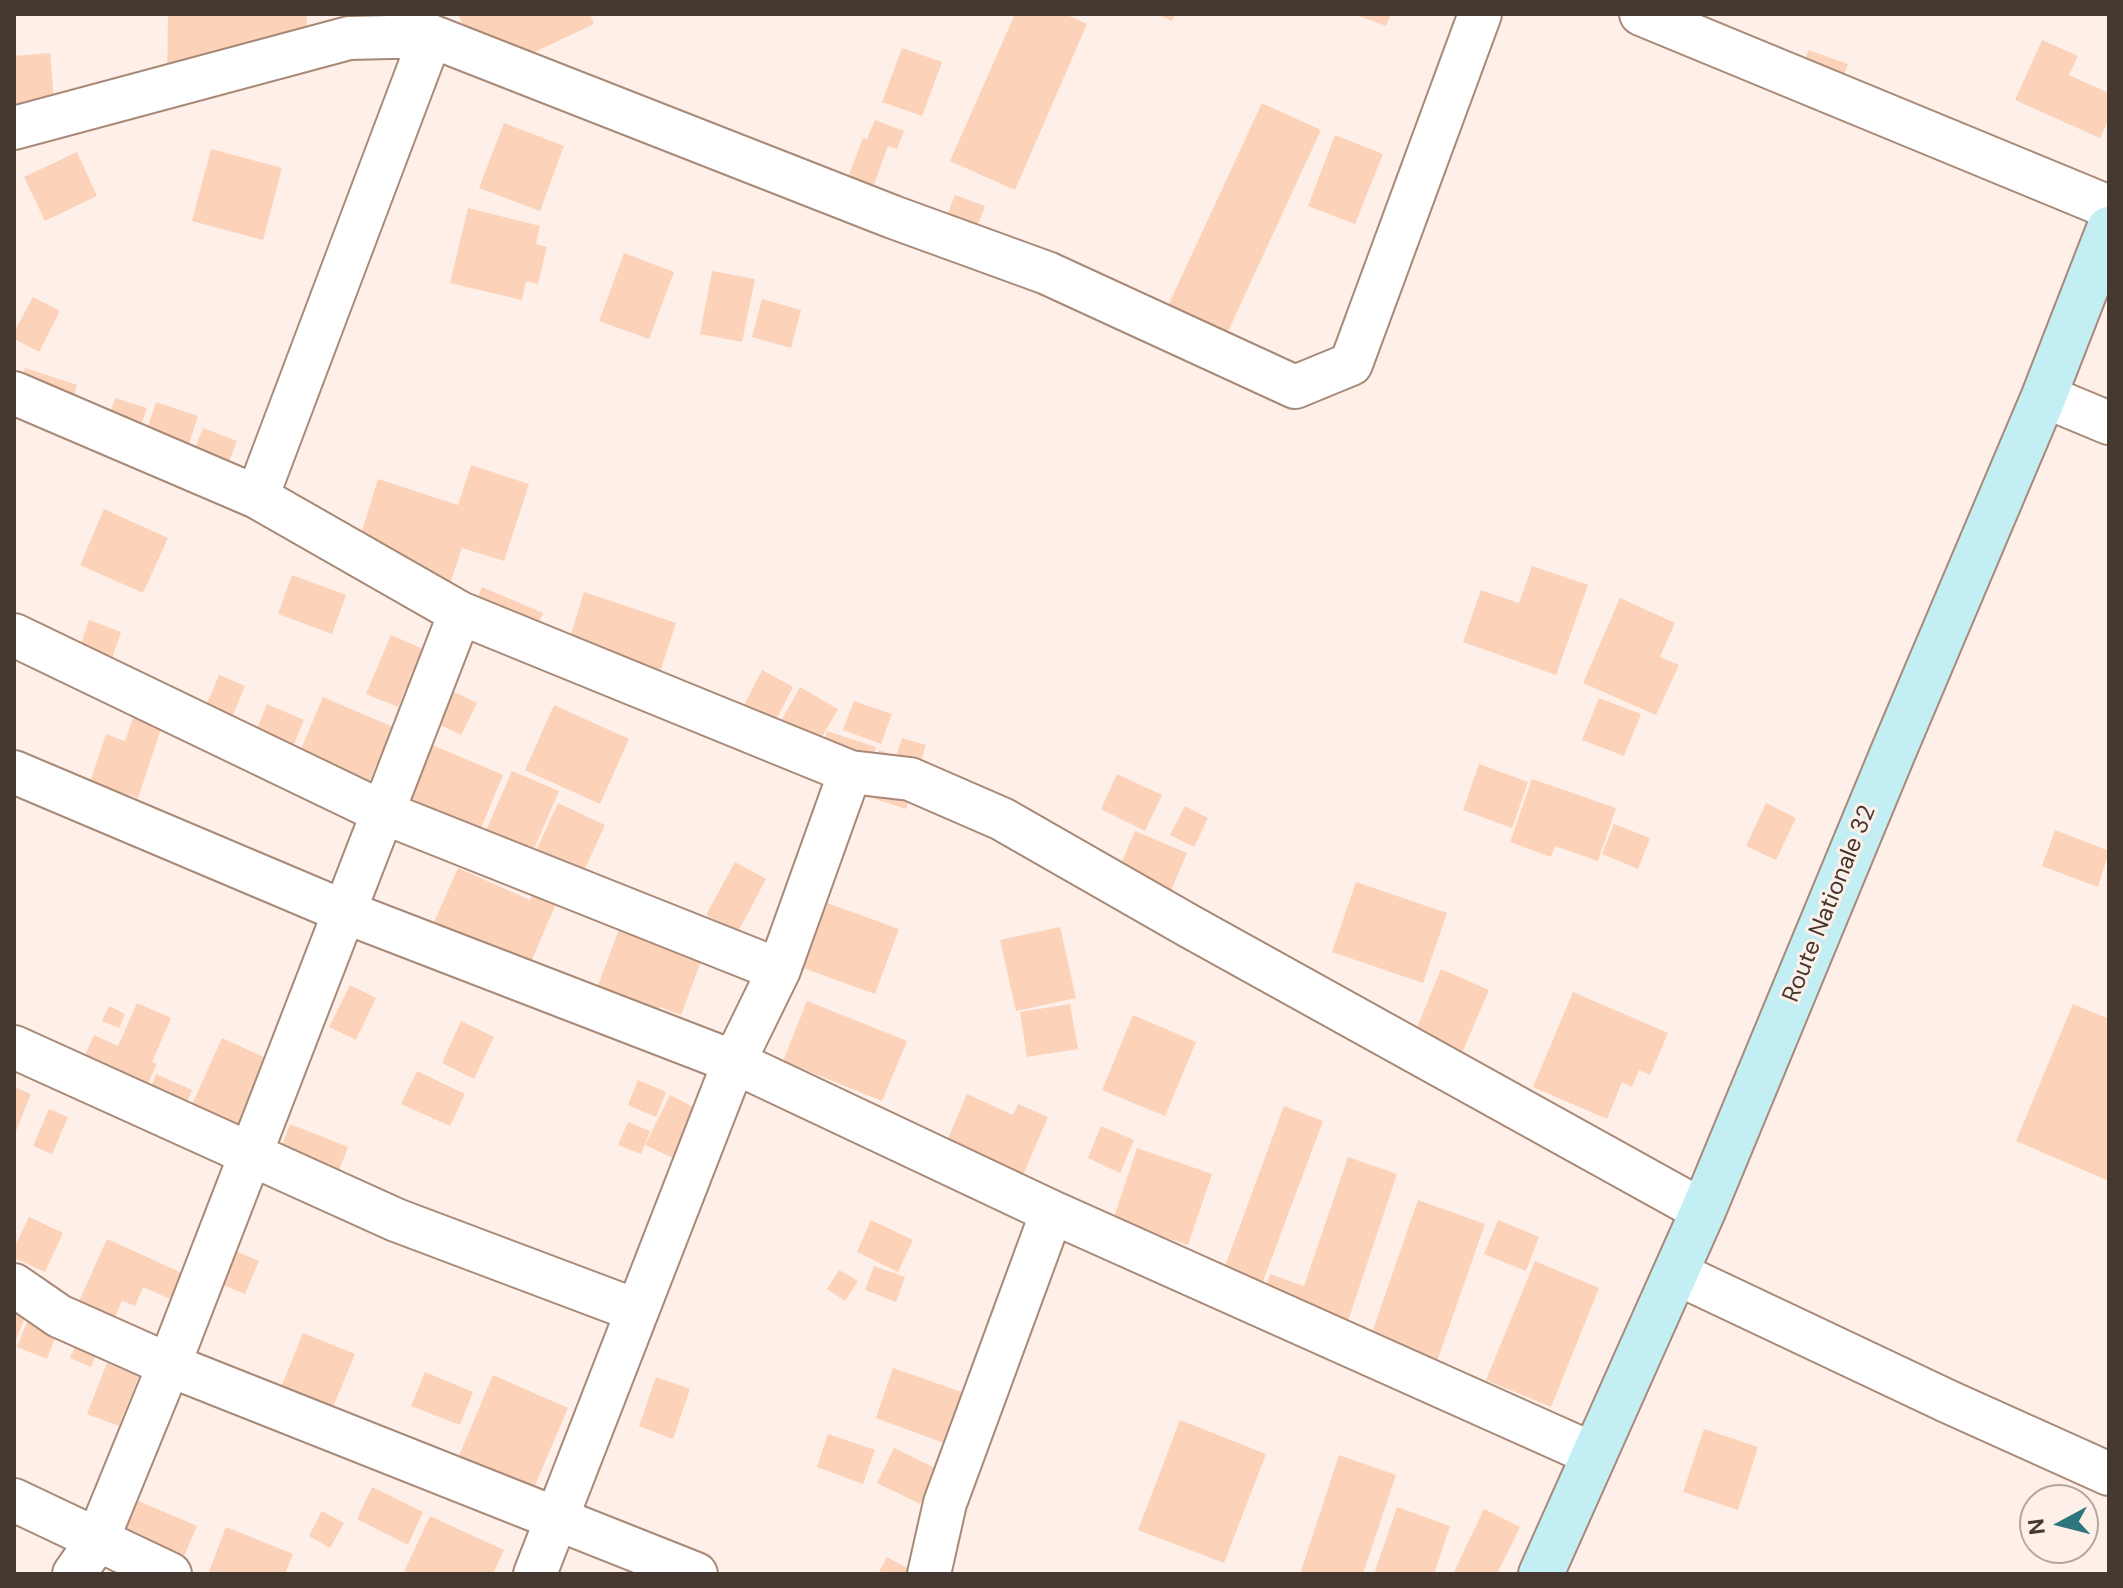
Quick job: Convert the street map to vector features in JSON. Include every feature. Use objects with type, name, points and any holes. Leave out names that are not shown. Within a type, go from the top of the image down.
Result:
[{"type":"street","points":[[14,128],[349,38],[431,36],[893,217],[1047,273],[1295,387],[1351,364],[1480,14]]},
{"type":"street","points":[[1641,14],[2109,207]]},
{"type":"street","points":[[257,497],[431,36]]},
{"type":"street","name":"Route Nationale 32","points":[[1541,1574],[1703,1211],[2044,396],[2109,229]]},
{"type":"street","points":[[14,393],[257,497],[460,613],[850,772],[910,779],[1002,819],[1703,1211]]},
{"type":"street","points":[[2044,396],[2109,423]]},
{"type":"street","points":[[86,1558],[169,1365],[460,613]]},
{"type":"street","points":[[14,635],[382,812],[779,970]]},
{"type":"street","points":[[14,772],[345,912],[734,1062],[1052,1212],[1595,1455]]},
{"type":"street","points":[[535,1574],[635,1310],[734,1062],[779,970],[850,772]]},
{"type":"street","points":[[14,1047],[396,1220],[635,1310]]},
{"type":"street","points":[[929,1574],[945,1503],[1052,1212]]},
{"type":"street","points":[[1676,1273],[2109,1474]]},
{"type":"street","points":[[14,1285],[59,1316],[169,1365],[696,1574]]},
{"type":"street","points":[[14,1500],[86,1558],[170,1574]]},
{"type":"building","points":[[168,14],[307,14],[306,59],[167,86]]},
{"type":"building","points":[[458,14],[590,14],[594,24],[486,75]]},
{"type":"building","points":[[1015,14],[1065,14],[1087,24],[1015,190],[950,161]]},
{"type":"building","points":[[1156,14],[1175,14],[1172,21]]},
{"type":"building","points":[[1354,14],[1391,14],[1386,26]]},
{"type":"building","points":[[2042,40],[2078,56],[2069,75],[2109,93],[2109,119],[2100,138],[2015,100]]},
{"type":"building","points":[[902,48],[942,62],[922,116],[882,102]]},
{"type":"building","points":[[1808,50],[1848,64],[1837,94],[1799,81]]},
{"type":"building","points":[[50,53],[54,100],[14,104],[14,56]]},
{"type":"building","points":[[1262,103],[1321,130],[1213,364],[1166,310]]},
{"type":"building","points":[[875,120],[904,131],[897,149],[888,146],[873,187],[848,178],[863,138],[867,139]]},
{"type":"building","points":[[504,123],[564,146],[540,211],[479,188]]},
{"type":"building","points":[[1335,135],[1383,154],[1355,224],[1308,206]]},
{"type":"building","points":[[211,149],[282,168],[263,240],[192,221]]},
{"type":"building","points":[[77,152],[97,196],[45,221],[24,177]]},
{"type":"building","points":[[955,195],[985,206],[968,250],[938,239]]},
{"type":"building","points":[[468,208],[540,226],[536,244],[547,247],[538,284],[526,281],[522,300],[450,283]]},
{"type":"building","points":[[624,253],[674,272],[649,339],[599,321]]},
{"type":"building","points":[[712,271],[755,279],[742,342],[700,334]]},
{"type":"building","points":[[33,297],[60,311],[39,352],[14,339],[14,332]]},
{"type":"building","points":[[762,299],[801,310],[791,348],[752,337]]},
{"type":"building","points":[[25,368],[77,385],[67,418],[14,402]]},
{"type":"building","points":[[115,398],[147,408],[136,440],[105,429]]},
{"type":"building","points":[[156,402],[198,416],[185,456],[143,442]]},
{"type":"building","points":[[203,428],[237,441],[223,477],[189,463]]},
{"type":"building","points":[[471,465],[529,484],[504,561],[462,548],[449,587],[354,557],[378,479],[458,505]]},
{"type":"building","points":[[104,509],[168,538],[143,593],[80,565]]},
{"type":"building","points":[[1532,566],[1588,585],[1556,675],[1463,642],[1481,590],[1519,603]]},
{"type":"building","points":[[292,575],[346,595],[332,634],[278,614]]},
{"type":"building","points":[[482,587],[543,613],[526,653],[465,627]]},
{"type":"building","points":[[584,592],[676,623],[653,693],[562,663]]},
{"type":"building","points":[[1620,598],[1675,623],[1660,657],[1679,665],[1656,715],[1583,683]]},
{"type":"building","points":[[89,620],[121,632],[108,670],[76,658]]},
{"type":"building","points":[[391,635],[423,649],[398,707],[366,694]]},
{"type":"building","points":[[762,670],[793,687],[772,728],[741,711]]},
{"type":"building","points":[[219,675],[245,686],[230,722],[204,711]]},
{"type":"building","points":[[800,687],[838,709],[812,754],[775,732]]},
{"type":"building","points":[[450,690],[477,703],[461,735],[434,722]]},
{"type":"building","points":[[323,697],[393,727],[368,784],[299,754]]},
{"type":"building","points":[[1599,698],[1641,714],[1624,756],[1582,740]]},
{"type":"building","points":[[854,701],[892,714],[881,744],[843,730]]},
{"type":"building","points":[[267,704],[304,720],[290,754],[253,739]]},
{"type":"building","points":[[554,705],[629,739],[600,804],[525,770]]},
{"type":"building","points":[[136,710],[164,720],[138,798],[90,782],[106,734],[125,741]]},
{"type":"building","points":[[827,731],[876,747],[867,776],[818,760]]},
{"type":"building","points":[[902,738],[926,745],[906,809],[866,796],[879,750],[896,756]]},
{"type":"building","points":[[423,741],[503,775],[477,838],[397,804]]},
{"type":"building","points":[[1479,764],[1528,782],[1512,828],[1463,810]]},
{"type":"building","points":[[512,771],[559,791],[527,865],[480,844]]},
{"type":"building","points":[[1117,774],[1162,795],[1145,831],[1101,809]]},
{"type":"building","points":[[1532,779],[1616,808],[1598,861],[1555,846],[1551,857],[1510,842]]},
{"type":"building","points":[[558,803],[605,825],[582,875],[535,853]]},
{"type":"building","points":[[1766,803],[1796,818],[1776,860],[1746,846]]},
{"type":"building","points":[[1185,806],[1208,818],[1194,847],[1170,835]]},
{"type":"building","points":[[1614,824],[1650,838],[1638,869],[1602,854]]},
{"type":"building","points":[[2055,830],[2109,851],[2098,887],[2042,866]]},
{"type":"building","points":[[1135,831],[1187,853],[1167,900],[1115,878]]},
{"type":"building","points":[[735,862],[766,879],[738,932],[706,915]]},
{"type":"building","points":[[458,868],[530,900],[534,891],[557,901],[522,983],[426,940]]},
{"type":"building","points":[[1356,882],[1447,913],[1423,983],[1332,952]]},
{"type":"building","points":[[827,903],[899,929],[875,994],[803,968]]},
{"type":"building","points":[[621,924],[703,956],[681,1015],[660,1007],[655,1023],[593,999]]},
{"type":"building","points":[[1060,927],[1076,998],[1016,1011],[1000,940]]},
{"type":"building","points":[[1441,969],[1489,990],[1456,1067],[1409,1047]]},
{"type":"building","points":[[350,985],[376,998],[356,1040],[329,1027]]},
{"type":"building","points":[[1573,992],[1668,1033],[1650,1075],[1639,1070],[1632,1087],[1622,1082],[1607,1119],[1533,1087]]},
{"type":"building","points":[[807,1001],[907,1041],[882,1101],[783,1061]]},
{"type":"building","points":[[137,1003],[171,1018],[152,1062],[157,1064],[145,1090],[82,1062],[94,1035],[118,1046]]},
{"type":"building","points":[[1070,1004],[1078,1049],[1027,1057],[1020,1012]]},
{"type":"building","points":[[2073,1004],[2109,1019],[2109,1181],[2016,1141]]},
{"type":"building","points":[[109,1006],[125,1014],[119,1028],[102,1021]]},
{"type":"building","points":[[1133,1015],[1196,1042],[1165,1116],[1102,1090]]},
{"type":"building","points":[[461,1021],[494,1037],[474,1079],[442,1063]]},
{"type":"building","points":[[222,1038],[277,1063],[246,1132],[191,1107]]},
{"type":"building","points":[[417,1071],[465,1094],[450,1126],[401,1104]]},
{"type":"building","points":[[156,1074],[192,1090],[184,1109],[148,1094]]},
{"type":"building","points":[[638,1080],[666,1092],[656,1117],[628,1105]]},
{"type":"building","points":[[14,1087],[31,1094],[14,1136]]},
{"type":"building","points":[[967,1094],[1013,1115],[1018,1104],[1048,1117],[1019,1184],[943,1150]]},
{"type":"building","points":[[670,1095],[697,1109],[673,1158],[645,1145]]},
{"type":"building","points":[[1284,1106],[1323,1121],[1259,1292],[1221,1277]]},
{"type":"building","points":[[49,1109],[68,1117],[52,1154],[33,1146]]},
{"type":"building","points":[[628,1122],[650,1131],[641,1154],[618,1145]]},
{"type":"building","points":[[290,1124],[348,1147],[335,1181],[277,1159]]},
{"type":"building","points":[[1101,1126],[1134,1140],[1120,1173],[1088,1158]]},
{"type":"building","points":[[1137,1148],[1212,1174],[1188,1245],[1113,1220]]},
{"type":"building","points":[[1348,1157],[1397,1174],[1345,1330],[1261,1301],[1270,1274],[1304,1286]]},
{"type":"building","points":[[1418,1200],[1485,1224],[1435,1367],[1368,1344]]},
{"type":"building","points":[[29,1217],[63,1233],[45,1272],[14,1258],[14,1248]]},
{"type":"building","points":[[871,1220],[913,1240],[898,1272],[857,1252]]},
{"type":"building","points":[[1498,1220],[1539,1237],[1526,1271],[1484,1254]]},
{"type":"building","points":[[107,1239],[191,1277],[179,1303],[143,1287],[135,1306],[122,1301],[112,1324],[76,1308]]},
{"type":"building","points":[[236,1251],[259,1261],[245,1294],[221,1284]]},
{"type":"building","points":[[1535,1261],[1599,1288],[1551,1407],[1486,1380]]},
{"type":"building","points":[[874,1266],[905,1277],[896,1302],[865,1290]]},
{"type":"building","points":[[839,1270],[858,1281],[845,1301],[827,1289]]},
{"type":"building","points":[[14,1313],[25,1317],[14,1345]]},
{"type":"building","points":[[27,1322],[57,1333],[47,1359],[17,1347]]},
{"type":"building","points":[[303,1333],[355,1354],[331,1412],[280,1390]]},
{"type":"building","points":[[79,1338],[99,1347],[91,1367],[70,1358]]},
{"type":"building","points":[[107,1363],[139,1376],[119,1426],[87,1414]]},
{"type":"building","points":[[893,1368],[970,1395],[952,1446],[876,1418]]},
{"type":"building","points":[[425,1372],[473,1392],[460,1425],[411,1406]]},
{"type":"building","points":[[493,1375],[568,1408],[533,1490],[458,1458]]},
{"type":"building","points":[[656,1377],[690,1389],[673,1439],[639,1426]]},
{"type":"building","points":[[1180,1420],[1266,1454],[1224,1563],[1138,1530]]},
{"type":"building","points":[[1704,1429],[1758,1447],[1738,1510],[1683,1492]]},
{"type":"building","points":[[828,1434],[875,1450],[863,1484],[817,1467]]},
{"type":"building","points":[[894,1448],[937,1469],[920,1504],[877,1483]]},
{"type":"building","points":[[1339,1455],[1396,1475],[1363,1574],[1300,1574]]},
{"type":"building","points":[[372,1487],[423,1512],[408,1545],[357,1519]]},
{"type":"building","points":[[129,1497],[197,1526],[178,1570],[110,1541]]},
{"type":"building","points":[[1397,1507],[1450,1526],[1434,1574],[1374,1574]]},
{"type":"building","points":[[1484,1509],[1520,1527],[1497,1574],[1453,1574]]},
{"type":"building","points":[[322,1511],[344,1523],[330,1548],[309,1536]]},
{"type":"building","points":[[430,1516],[504,1550],[493,1574],[403,1574]]},
{"type":"building","points":[[226,1527],[293,1554],[285,1574],[208,1574]]},
{"type":"building","points":[[887,1557],[913,1571],[911,1574],[878,1574]]}]
